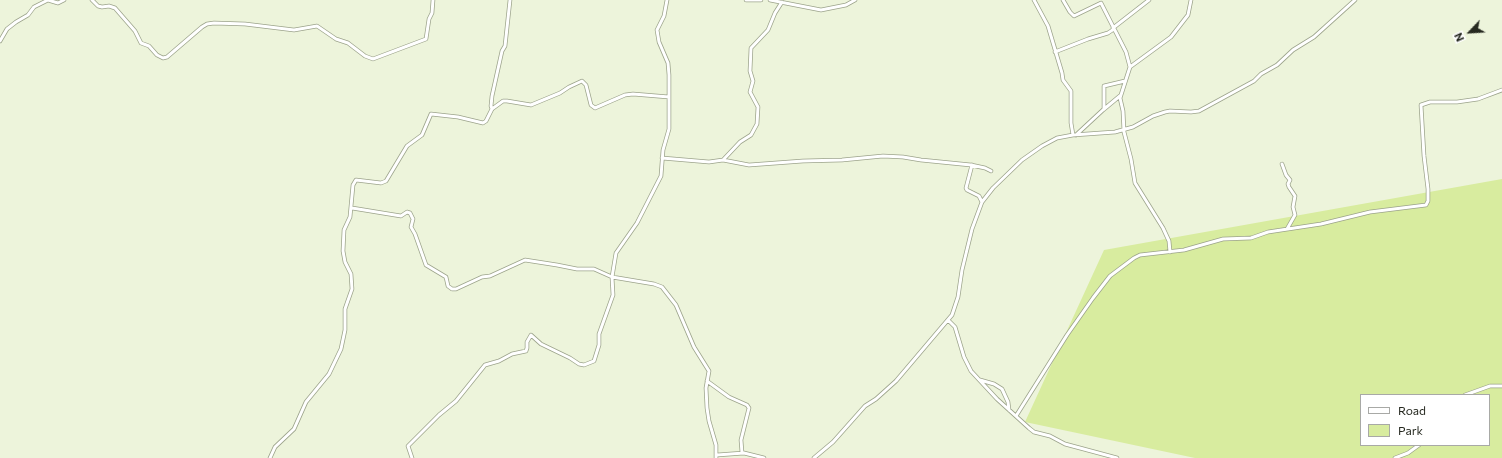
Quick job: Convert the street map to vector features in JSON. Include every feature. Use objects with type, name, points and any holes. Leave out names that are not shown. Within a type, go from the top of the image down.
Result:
[{"type":"street","points":[[0,41],[7,29],[28,15],[34,7],[48,0],[58,3],[64,0]]},
{"type":"street","points":[[92,0],[98,6],[109,6],[115,8],[135,30],[141,43],[149,46],[157,55],[165,58],[202,26],[214,23],[245,24],[294,30],[317,26],[336,39],[348,43],[365,56],[374,60],[426,39],[429,19],[432,13],[433,0]]},
{"type":"street","points":[[492,109],[492,96],[502,51],[505,46],[510,0]]},
{"type":"street","points":[[412,458],[408,446],[438,415],[456,401],[485,365],[499,362],[512,354],[526,351],[527,342],[531,335],[541,344],[579,364],[584,365],[593,362],[599,345],[599,334],[613,294],[612,277],[616,252],[637,223],[661,176],[662,158],[669,129],[669,97],[668,63],[657,33],[664,16],[668,0]]},
{"type":"street","points":[[746,0],[761,0]]},
{"type":"street","points":[[770,0],[794,2],[821,10],[846,5],[855,0]]},
{"type":"street","points":[[1034,0],[1048,26],[1063,80],[1071,91],[1071,123],[1074,135]]},
{"type":"street","points":[[1063,0],[1074,16],[1100,2],[1126,52],[1130,67]]},
{"type":"street","points":[[1055,52],[1108,33],[1149,0]]},
{"type":"street","points":[[1170,252],[1169,241],[1163,228],[1135,182],[1131,159],[1123,130],[1121,95],[1130,67],[1170,37],[1188,15],[1191,0]]},
{"type":"street","points":[[814,458],[833,442],[865,406],[876,399],[896,381],[930,339],[948,320],[955,306],[972,229],[982,202],[997,183],[1027,156],[1052,140],[1074,135],[1115,132],[1140,124],[1153,116],[1170,111],[1199,111],[1254,81],[1261,74],[1277,65],[1293,50],[1314,37],[1355,0]]},
{"type":"street","points":[[723,160],[740,142],[751,135],[757,124],[758,107],[750,92],[753,81],[750,72],[752,48],[768,30],[775,13],[782,2]]},
{"type":"street","points":[[270,458],[275,447],[294,429],[306,402],[330,374],[341,349],[345,330],[345,309],[352,289],[351,274],[345,262],[343,248],[344,230],[350,217],[353,185],[356,180],[382,183],[385,182],[407,146],[422,135],[431,114],[458,117],[483,123],[486,121],[492,109],[506,100],[531,105],[560,93],[582,81],[586,85],[591,105],[595,108],[633,94],[669,97]]},
{"type":"street","points":[[1103,110],[1104,86],[1125,81]]},
{"type":"street","points":[[1016,416],[1067,335],[1110,276],[1137,256],[1184,250],[1223,239],[1244,239],[1287,229],[1321,224],[1370,212],[1428,204],[1421,105],[1430,102],[1478,100],[1502,90]]},
{"type":"street","points":[[1074,135],[1121,95]]},
{"type":"street","points":[[662,158],[709,162],[723,160],[749,165],[842,160],[883,156],[972,165],[992,171]]},
{"type":"street","points":[[1282,164],[1286,175],[1290,180],[1288,184],[1289,187],[1295,196],[1293,207],[1295,216],[1287,229]]},
{"type":"street","points":[[972,165],[966,188],[979,196],[982,202]]},
{"type":"street","points":[[352,208],[401,216],[407,212],[410,213],[413,218],[411,227],[426,265],[446,277],[448,286],[452,289],[456,289],[490,276],[525,260],[577,269],[594,269],[612,277],[661,286],[666,290],[676,305],[694,347],[709,370],[707,381],[707,408],[716,445],[716,456],[742,453],[764,458]]},
{"type":"street","points":[[948,320],[955,327],[964,357],[970,369],[1009,410],[1034,432],[1046,434],[1065,444],[1117,458]]},
{"type":"street","points":[[979,379],[994,384],[1003,390],[1008,402],[1009,410]]},
{"type":"street","points":[[707,381],[729,397],[747,405],[749,408],[741,440],[742,453]]},
{"type":"street","points":[[1468,394],[1490,386],[1502,386]]},
{"type":"street","points":[[1395,458],[1408,453],[1418,446]]},
{"type":"green space","points":[[1502,179],[1502,458],[1195,458],[1025,422],[1104,250]]}]
